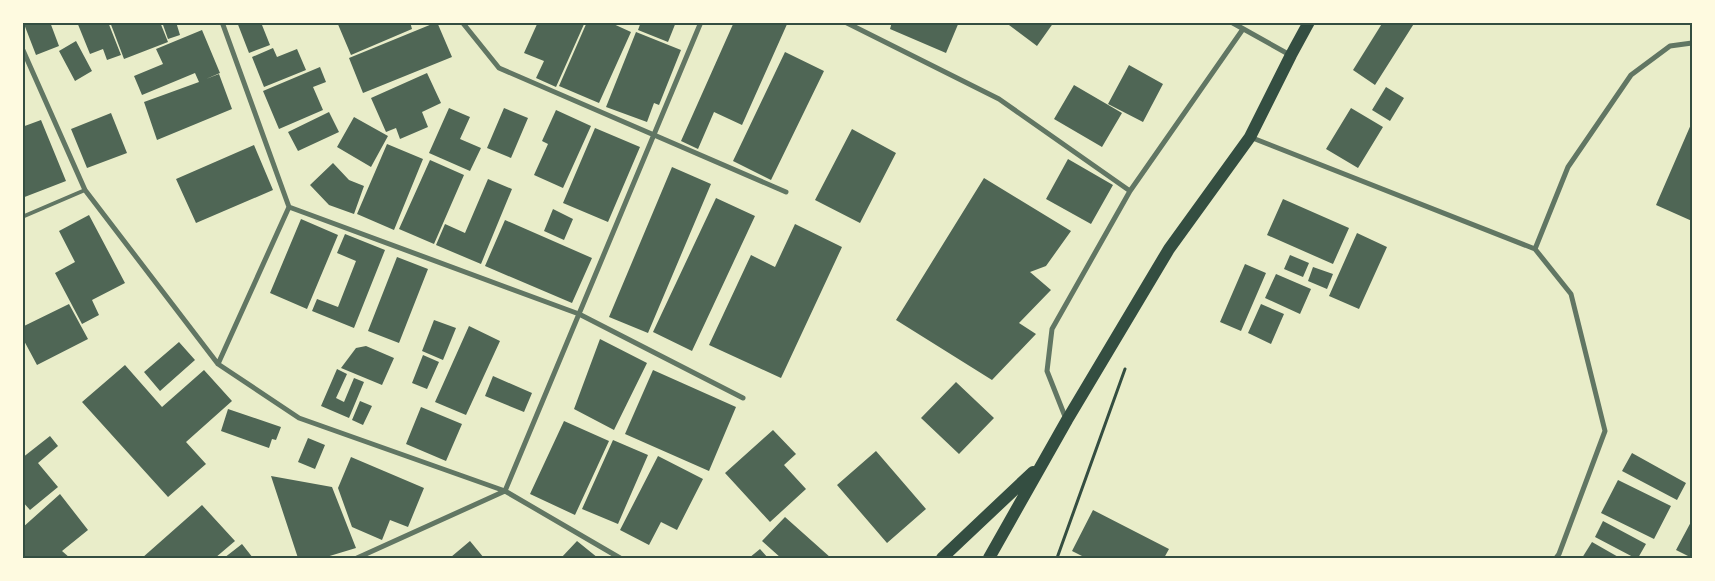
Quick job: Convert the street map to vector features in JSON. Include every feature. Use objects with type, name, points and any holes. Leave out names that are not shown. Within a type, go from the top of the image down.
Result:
[{"type":"main road","points":[[989,558],[1067,420],[1169,249],[1250,137],[1309,22]]},
{"type":"main road","points":[[942,558],[1044,461]]},
{"type":"street","points":[[218,364],[289,207],[222,22]]},
{"type":"street","points":[[462,22],[499,68],[786,192]]},
{"type":"street","points":[[357,558],[505,491],[701,22]]},
{"type":"street","points":[[844,22],[999,98],[1130,191]]},
{"type":"street","points":[[1231,22],[1291,55]]},
{"type":"street","points":[[1067,420],[1047,371],[1052,329],[1130,191],[1243,29]]},
{"type":"street","points":[[1535,249],[1568,167],[1631,75],[1670,46],[1692,43]]},
{"type":"street","points":[[22,48],[85,190],[218,364],[300,418],[505,491],[620,558]]},
{"type":"street","points":[[1250,137],[1535,249],[1571,294],[1605,432],[1557,556],[1564,558]]},
{"type":"street","points":[[289,207],[579,314],[743,398]]},
{"type":"lane","points":[[22,217],[85,190]]},
{"type":"path","points":[[1057,558],[1128,361]]},
{"type":"building","points":[[28,22],[50,22],[59,46],[36,55],[24,24]]},
{"type":"building","points":[[77,22],[108,22],[121,55],[107,60],[103,49],[90,54]]},
{"type":"building","points":[[110,22],[160,22],[168,42],[124,59]]},
{"type":"building","points":[[162,22],[176,22],[180,35],[168,39]]},
{"type":"building","points":[[237,22],[266,22],[262,25],[270,45],[249,53]]},
{"type":"building","points":[[337,22],[410,22],[412,29],[351,55]]},
{"type":"building","points":[[437,22],[452,57],[363,93],[349,58]]},
{"type":"building","points":[[538,22],[585,22],[556,87],[536,78],[544,61],[524,53]]},
{"type":"building","points":[[587,22],[609,22],[631,32],[599,103],[559,86]]},
{"type":"building","points":[[641,22],[676,22],[668,42],[638,30]]},
{"type":"building","points":[[734,22],[788,22],[742,125],[714,112],[698,149],[681,141]]},
{"type":"building","points":[[892,22],[959,22],[946,53],[890,29]]},
{"type":"building","points":[[1005,22],[1054,22],[1037,46]]},
{"type":"building","points":[[1383,22],[1415,22],[1375,85],[1353,70]]},
{"type":"building","points":[[202,30],[220,73],[206,79],[219,74],[232,109],[157,140],[144,102],[199,82],[195,73],[142,95],[134,76],[163,64],[156,49]]},
{"type":"building","points":[[636,32],[681,50],[659,105],[654,103],[647,122],[606,107]]},
{"type":"building","points":[[76,41],[92,71],[75,81],[59,51]]},
{"type":"building","points":[[273,48],[277,57],[297,49],[306,70],[264,87],[252,57]]},
{"type":"building","points":[[785,52],[824,71],[771,180],[733,161]]},
{"type":"building","points":[[1129,65],[1163,84],[1143,122],[1108,104]]},
{"type":"building","points":[[320,67],[326,82],[313,87],[323,110],[279,129],[263,91]]},
{"type":"building","points":[[427,73],[441,103],[422,112],[428,127],[400,139],[396,128],[386,132],[371,98]]},
{"type":"building","points":[[1074,85],[1122,113],[1102,147],[1054,119]]},
{"type":"building","points":[[1386,87],[1404,98],[1390,121],[1372,110]]},
{"type":"building","points":[[449,108],[470,117],[460,139],[481,148],[470,171],[429,153]]},
{"type":"building","points":[[504,108],[528,118],[511,158],[487,148]]},
{"type":"building","points":[[1351,108],[1383,127],[1358,168],[1326,149]]},
{"type":"building","points":[[556,110],[591,126],[563,188],[534,175],[548,144],[542,141]]},
{"type":"building","points":[[329,112],[339,132],[298,151],[288,132]]},
{"type":"building","points":[[111,113],[127,153],[87,168],[71,129]]},
{"type":"building","points":[[354,117],[388,136],[371,167],[337,147]]},
{"type":"building","points":[[41,120],[66,181],[22,198],[22,127]]},
{"type":"building","points":[[1692,122],[1692,221],[1656,205]]},
{"type":"building","points":[[595,128],[640,147],[608,222],[563,203]]},
{"type":"building","points":[[852,129],[896,153],[860,223],[815,200]]},
{"type":"building","points":[[387,144],[423,159],[394,230],[357,214]]},
{"type":"building","points":[[254,145],[273,190],[196,223],[176,179]]},
{"type":"building","points":[[1068,159],[1113,185],[1091,224],[1046,199]]},
{"type":"building","points":[[430,160],[464,175],[434,244],[399,229]]},
{"type":"building","points":[[333,163],[349,180],[364,186],[354,214],[329,205],[310,185]]},
{"type":"building","points":[[672,167],[711,184],[648,333],[609,317]]},
{"type":"building","points":[[984,178],[1071,231],[1046,266],[1030,272],[1051,290],[1019,323],[1036,334],[992,380],[896,320]]},
{"type":"building","points":[[488,179],[512,189],[481,264],[436,245],[445,224],[465,233]]},
{"type":"building","points":[[716,198],[755,216],[692,351],[653,332]]},
{"type":"building","points":[[1283,199],[1349,228],[1333,264],[1267,235]]},
{"type":"building","points":[[553,209],[573,219],[564,240],[544,231]]},
{"type":"building","points":[[89,215],[125,283],[92,300],[99,315],[82,324],[55,273],[75,262],[59,231]]},
{"type":"building","points":[[301,219],[338,235],[307,309],[270,293]]},
{"type":"building","points":[[505,220],[592,258],[572,303],[485,266]]},
{"type":"building","points":[[795,224],[842,247],[781,378],[709,345],[751,255],[775,267]]},
{"type":"building","points":[[1357,233],[1387,247],[1359,309],[1329,296]]},
{"type":"building","points":[[345,234],[385,250],[354,328],[312,311],[317,299],[338,307],[356,261],[337,253]]},
{"type":"building","points":[[1290,255],[1309,263],[1303,277],[1284,269]]},
{"type":"building","points":[[397,257],[428,269],[399,343],[368,331]]},
{"type":"building","points":[[1245,264],[1266,273],[1241,331],[1220,322]]},
{"type":"building","points":[[1313,267],[1333,274],[1327,289],[1308,281]]},
{"type":"building","points":[[1276,274],[1311,289],[1300,314],[1265,298]]},
{"type":"building","points":[[69,304],[88,339],[37,365],[22,337],[22,327]]},
{"type":"building","points":[[1261,304],[1284,314],[1271,344],[1248,333]]},
{"type":"building","points":[[434,320],[456,328],[443,360],[422,351]]},
{"type":"building","points":[[469,326],[500,341],[466,415],[435,402]]},
{"type":"building","points":[[600,339],[647,363],[614,430],[574,409]]},
{"type":"building","points":[[179,342],[195,360],[160,391],[144,372]]},
{"type":"building","points":[[366,346],[394,358],[382,385],[341,368],[356,348]]},
{"type":"building","points":[[423,355],[439,362],[427,389],[412,383]]},
{"type":"building","points":[[125,365],[162,407],[204,370],[232,401],[186,442],[206,464],[168,497],[82,402]]},
{"type":"building","points":[[337,369],[347,374],[336,398],[344,402],[354,378],[364,382],[349,418],[321,406]]},
{"type":"building","points":[[653,370],[736,407],[709,471],[625,434]]},
{"type":"building","points":[[493,376],[532,393],[524,412],[485,396]]},
{"type":"building","points":[[956,382],[994,418],[959,454],[921,418]]},
{"type":"building","points":[[360,401],[372,406],[363,425],[352,420]]},
{"type":"building","points":[[421,407],[462,424],[446,461],[406,444]]},
{"type":"building","points":[[228,409],[281,427],[276,440],[272,439],[269,448],[221,431]]},
{"type":"building","points":[[564,421],[609,441],[575,515],[530,494]]},
{"type":"building","points":[[773,430],[796,454],[784,465],[806,489],[770,522],[725,473]]},
{"type":"building","points":[[50,436],[58,446],[38,463],[58,487],[30,510],[22,501],[22,458]]},
{"type":"building","points":[[308,438],[325,445],[315,469],[298,462]]},
{"type":"building","points":[[613,440],[648,455],[618,524],[582,509]]},
{"type":"building","points":[[876,451],[926,509],[887,543],[837,485]]},
{"type":"building","points":[[1632,453],[1686,483],[1677,500],[1622,471]]},
{"type":"building","points":[[658,456],[703,479],[677,530],[661,522],[649,545],[620,530]]},
{"type":"building","points":[[351,457],[424,488],[408,527],[390,520],[382,540],[352,527],[338,488]]},
{"type":"building","points":[[271,476],[332,487],[356,548],[323,558],[298,558]]},
{"type":"building","points":[[1618,480],[1671,506],[1654,539],[1601,513]]},
{"type":"building","points":[[60,494],[88,530],[62,551],[70,558],[22,558],[22,528]]},
{"type":"building","points":[[202,505],[235,541],[215,558],[142,558]]},
{"type":"building","points":[[1093,510],[1169,549],[1164,558],[1086,558],[1072,551]]},
{"type":"building","points":[[785,517],[831,558],[781,558],[762,541]]},
{"type":"building","points":[[1692,520],[1692,558],[1676,550]]},
{"type":"building","points":[[1603,521],[1646,544],[1638,558],[1595,537]]},
{"type":"building","points":[[470,541],[484,558],[451,557]]},
{"type":"building","points":[[577,541],[598,558],[561,558]]},
{"type":"building","points":[[1592,542],[1620,558],[1582,558]]},
{"type":"building","points":[[242,544],[253,558],[224,558]]},
{"type":"building","points":[[760,549],[768,558],[749,558]]}]
